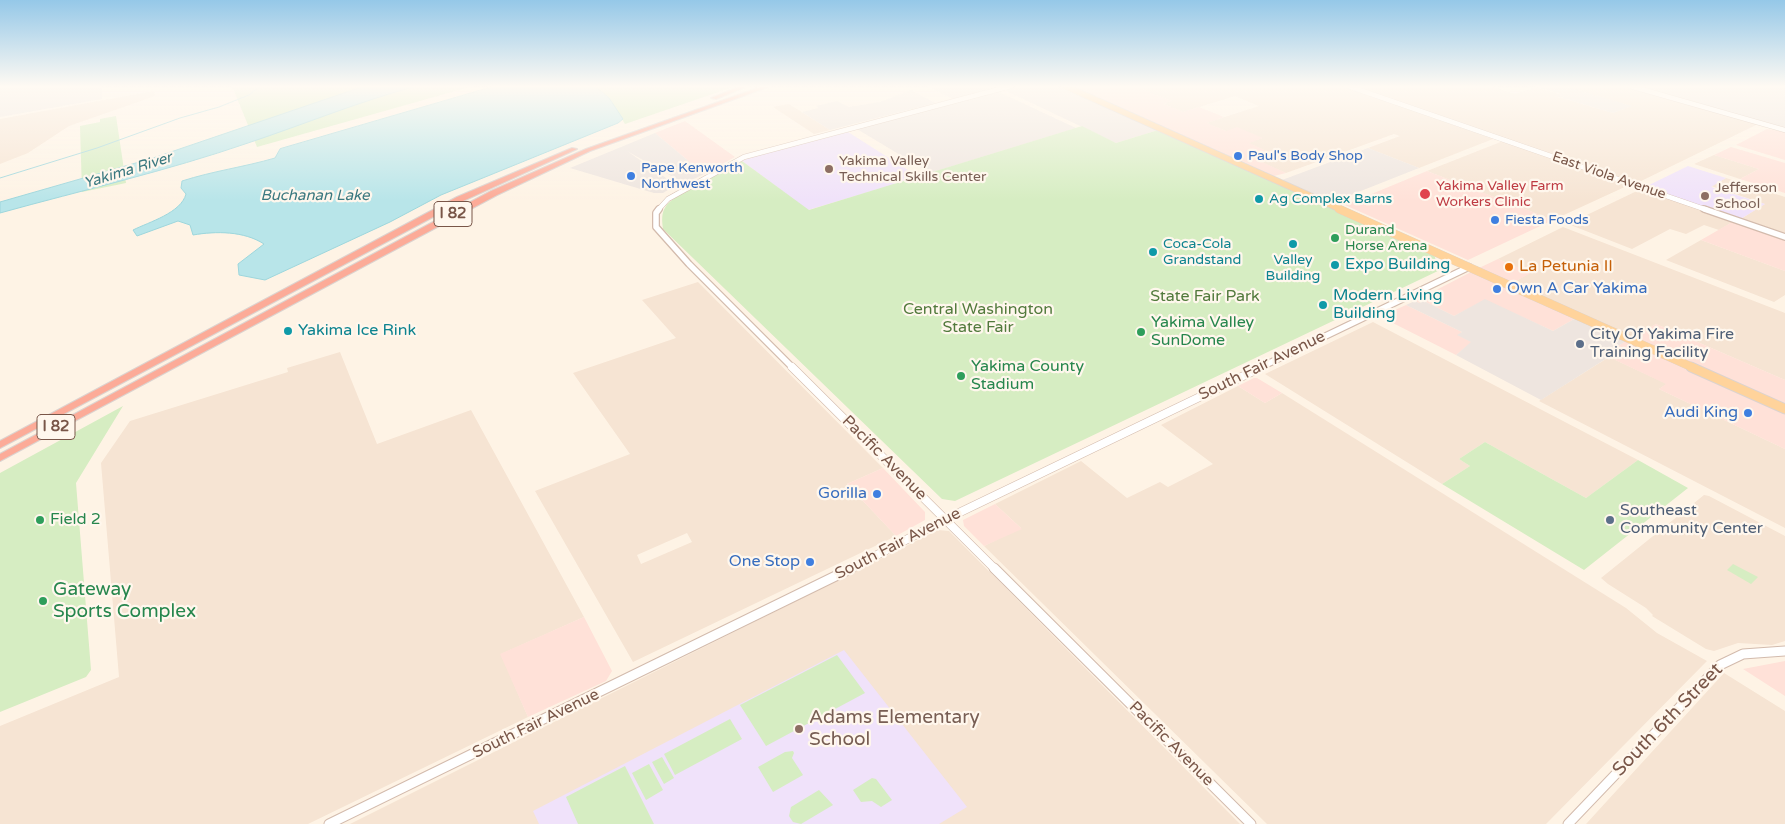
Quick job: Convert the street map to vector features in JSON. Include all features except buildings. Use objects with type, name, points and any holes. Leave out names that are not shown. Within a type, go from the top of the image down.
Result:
[{"type":"highway","name":"I 82","points":[[152,370],[460,199],[578,147],[641,124]]},
{"type":"highway","name":"I 82","points":[[0,446],[112,391],[494,193],[588,150],[658,124]]},
{"type":"highway","name":"I 82","points":[[0,458],[112,391]]},
{"type":"main road","points":[[1150,124],[1785,409]]},
{"type":"street","name":"Pacific Avenue","points":[[862,124],[756,152],[735,160],[672,196],[660,206],[654,223],[660,233],[1251,824]]},
{"type":"street","name":"East Viola Avenue","points":[[1459,124],[1785,237]]},
{"type":"street","points":[[1765,124],[1785,130]]},
{"type":"street","name":"South Fair Avenue","points":[[330,824],[809,590],[946,519],[1469,267]]},
{"type":"street","name":"South 6th Street","points":[[1568,824],[1720,665],[1731,656],[1743,653],[1785,651]]},
{"type":"shaded area","points":[[0,124],[73,124],[28,153],[0,164]]},
{"type":"shaded area","points":[[676,124],[690,124],[735,157],[704,174],[655,133]]},
{"type":"shaded area","points":[[800,124],[821,124],[830,130],[814,134]]},
{"type":"shaded area","points":[[821,124],[852,124],[830,130]]},
{"type":"shaded area","points":[[874,124],[1068,124],[1076,128],[930,173],[857,129]]},
{"type":"shaded area","points":[[1077,124],[1145,124],[1158,130],[1116,143]]},
{"type":"shaded area","points":[[1158,124],[1210,124],[1226,131],[1237,127],[1263,138],[1249,143],[1278,156],[1262,162],[1286,173],[1274,176]]},
{"type":"shaded area","points":[[1210,124],[1451,124],[1493,139],[1419,168],[1368,148],[1400,136],[1394,134],[1286,173],[1261,162],[1277,156],[1248,143],[1262,138],[1226,131]]},
{"type":"shaded area","points":[[1463,124],[1757,124],[1635,184]]},
{"type":"shaded area","points":[[1772,124],[1785,124],[1785,128]]},
{"type":"shaded area","points":[[1767,129],[1785,132],[1785,160],[1736,145]]},
{"type":"shaded area","name":"Yakima Valley Technical Skills Center","points":[[848,132],[919,177],[808,210],[742,161],[765,152]]},
{"type":"shaded area","points":[[655,133],[704,174],[692,180],[680,181],[627,151],[676,185],[663,193],[654,193],[570,168]]},
{"type":"shaded area","points":[[1503,141],[1629,185],[1553,220],[1427,171]]},
{"type":"shaded area","points":[[1731,147],[1785,163],[1785,193],[1740,179],[1759,169],[1714,155]]},
{"type":"shaded area","points":[[1368,148],[1419,168],[1333,202],[1282,180]]},
{"type":"shaded area","points":[[1714,155],[1759,169],[1740,179],[1694,164]]},
{"type":"shaded area","name":"Jefferson School","points":[[1688,166],[1726,178],[1711,187],[1765,204],[1739,220],[1645,187]]},
{"type":"shaded area","points":[[1427,171],[1553,220],[1468,260],[1345,205]]},
{"type":"shaded area","points":[[1726,178],[1785,197],[1785,236],[1739,220],[1765,204],[1711,186]]},
{"type":"shaded area","points":[[1641,189],[1734,221],[1719,230],[1704,225],[1686,234],[1670,229],[1632,249],[1568,224]]},
{"type":"shaded area","points":[[1734,221],[1785,239],[1785,271],[1701,240]]},
{"type":"shaded area","points":[[1563,227],[1785,313],[1785,380],[1656,324],[1634,337],[1512,283],[1530,273],[1498,259]]},
{"type":"shaded area","points":[[1701,240],[1785,271],[1785,295],[1774,302],[1666,260]]},
{"type":"shaded area","points":[[1498,259],[1531,273],[1512,283],[1479,268]]},
{"type":"shaded area","points":[[1471,272],[1576,318],[1553,331],[1485,300],[1454,316],[1424,301],[1419,303],[1415,301]]},
{"type":"shaded area","points":[[698,282],[883,468],[847,484],[896,536],[633,662],[535,491],[630,454],[573,373],[676,338],[642,300]],"holes":[[[687,533],[692,542],[641,564],[637,555]]]},
{"type":"shaded area","points":[[1485,299],[1553,331],[1576,318],[1626,341],[1610,351],[1615,353],[1541,400],[1456,355],[1471,342],[1457,335],[1462,332],[1406,305],[1415,301],[1419,303],[1424,301],[1454,316]]},
{"type":"shaded area","points":[[1406,305],[1462,332],[1458,335],[1472,342],[1456,355],[1385,319],[1384,315]]},
{"type":"shaded area","points":[[1373,322],[1638,460],[1586,498],[1485,442],[1459,459],[1470,466],[1442,484],[1265,374]]},
{"type":"shaded area","points":[[1656,324],[1785,380],[1785,404],[1634,337]]},
{"type":"shaded area","points":[[1626,341],[1785,413],[1785,449],[1659,389],[1666,384],[1609,357],[1615,353],[1610,351]]},
{"type":"shaded area","points":[[340,352],[377,444],[471,410],[584,617],[501,654],[528,717],[308,824],[0,824],[0,726],[119,677],[101,463],[130,421],[288,372],[287,368]]},
{"type":"shaded area","points":[[1609,357],[1667,384],[1659,389],[1785,449],[1785,528],[1539,401]]},
{"type":"shaded area","points":[[1254,378],[1282,393],[1265,403],[1238,386]]},
{"type":"shaded area","points":[[1238,386],[1265,403],[1282,393],[1626,608],[1657,633],[1707,661],[1546,824],[1267,824],[984,546],[1021,528],[995,504],[1081,461],[1127,498],[1160,482],[1168,487],[1213,464],[1161,425]]},
{"type":"shaded area","points":[[883,468],[925,512],[925,520],[896,536],[847,484]]},
{"type":"shaded area","points":[[1704,495],[1785,536],[1785,641],[1772,645],[1738,643],[1714,651],[1706,649],[1652,616],[1646,608],[1601,578]]},
{"type":"shaded area","points":[[995,504],[1022,529],[984,546],[964,526],[963,520]]},
{"type":"shaded area","points":[[938,530],[949,531],[1240,824],[350,824]]},
{"type":"shaded area","points":[[584,617],[612,671],[606,681],[528,717],[500,654]]},
{"type":"shaded area","name":"Adams Elementary School","points":[[844,650],[967,807],[939,824],[539,824],[533,811]]},
{"type":"shaded area","points":[[1785,661],[1785,696],[1743,669]]},
{"type":"shaded area","points":[[1724,673],[1785,711],[1785,824],[1586,824]]},
{"type":"green space","points":[[117,124],[126,183],[82,192],[80,126]]},
{"type":"green space","points":[[248,124],[337,124],[257,147]]},
{"type":"green space","name":"Central Washington State Fair","points":[[1082,126],[1116,143],[1158,130],[1434,255],[1440,270],[955,501],[942,499],[663,229],[663,211],[671,201],[689,189],[742,161],[809,210]]},
{"type":"green space","name":"Gateway Sports Complex","points":[[123,406],[76,483],[91,670],[86,677],[0,712],[0,473]]},
{"type":"green space","points":[[1485,442],[1586,498],[1638,460],[1688,488],[1584,570],[1442,484],[1470,466],[1459,459]]},
{"type":"green space","points":[[1733,564],[1758,577],[1751,584],[1727,570]]},
{"type":"green space","points":[[837,655],[865,693],[766,746],[740,705]]},
{"type":"green space","points":[[730,719],[742,739],[675,775],[664,754]]},
{"type":"green space","points":[[793,751],[792,758],[803,775],[773,792],[758,767],[785,752]]},
{"type":"green space","points":[[662,757],[674,778],[664,784],[652,762]]},
{"type":"green space","points":[[649,764],[663,790],[646,800],[632,773]]},
{"type":"green space","points":[[625,766],[654,824],[578,824],[566,797]]},
{"type":"green space","points":[[872,778],[876,779],[892,800],[881,807],[872,801],[861,802],[853,790]]},
{"type":"green space","points":[[819,790],[833,805],[801,824],[793,822],[789,816],[791,807]]},
{"type":"water","name":"Yakima River","points":[[252,124],[302,124],[187,163],[0,213],[0,202],[153,158]]},
{"type":"water","name":"Buchanan Lake","points":[[364,124],[614,124],[441,195],[390,222],[265,280],[239,275],[238,264],[264,244],[256,240],[230,233],[193,235],[190,225],[178,221],[137,236],[133,230],[164,216],[178,207],[186,194],[181,188],[182,181],[275,158],[280,149]]},
{"type":"waterway","points":[[0,178],[97,148],[162,124]]},
{"type":"place","name":"Paul's Body Shop","points":[[1238,156]]},
{"type":"place","name":"Yakima Valley Technical Skills Center","points":[[829,169]]},
{"type":"place","name":"Pape Kenworth Northwest","points":[[631,176]]},
{"type":"place","name":"Yakima Valley Farm Workers Clinic","points":[[1425,194]]},
{"type":"place","name":"Jefferson School","points":[[1705,196]]},
{"type":"place","name":"Ag Complex Barns","points":[[1259,199]]},
{"type":"place","name":"Fiesta Foods","points":[[1495,220]]},
{"type":"place","name":"Durand Horse Arena","points":[[1335,238]]},
{"type":"place","name":"Valley Building","points":[[1293,244]]},
{"type":"place","name":"Coca-Cola Grandstand","points":[[1153,252]]},
{"type":"place","name":"Expo Building","points":[[1335,265]]},
{"type":"place","name":"La Petunia II","points":[[1509,267]]},
{"type":"place","name":"Own A Car Yakima","points":[[1497,289]]},
{"type":"place","name":"Modern Living Building","points":[[1323,305]]},
{"type":"place","name":"Yakima Ice Rink","points":[[288,331]]},
{"type":"place","name":"Yakima Valley SunDome","points":[[1141,332]]},
{"type":"place","name":"City Of Yakima Fire Training Facility","points":[[1580,344]]},
{"type":"place","name":"Yakima County Stadium","points":[[961,376]]},
{"type":"place","name":"Audi King","points":[[1748,413]]},
{"type":"place","name":"Gorilla","points":[[877,494]]},
{"type":"place","name":"Field 2","points":[[40,520]]},
{"type":"place","name":"Southeast Community Center","points":[[1610,520]]},
{"type":"place","name":"One Stop","points":[[810,562]]},
{"type":"place","name":"Gateway Sports Complex","points":[[43,601]]},
{"type":"place","name":"Adams Elementary School","points":[[799,729]]},
{"type":"park label","name":"State Fair Park","points":[[1205,297]]}]
